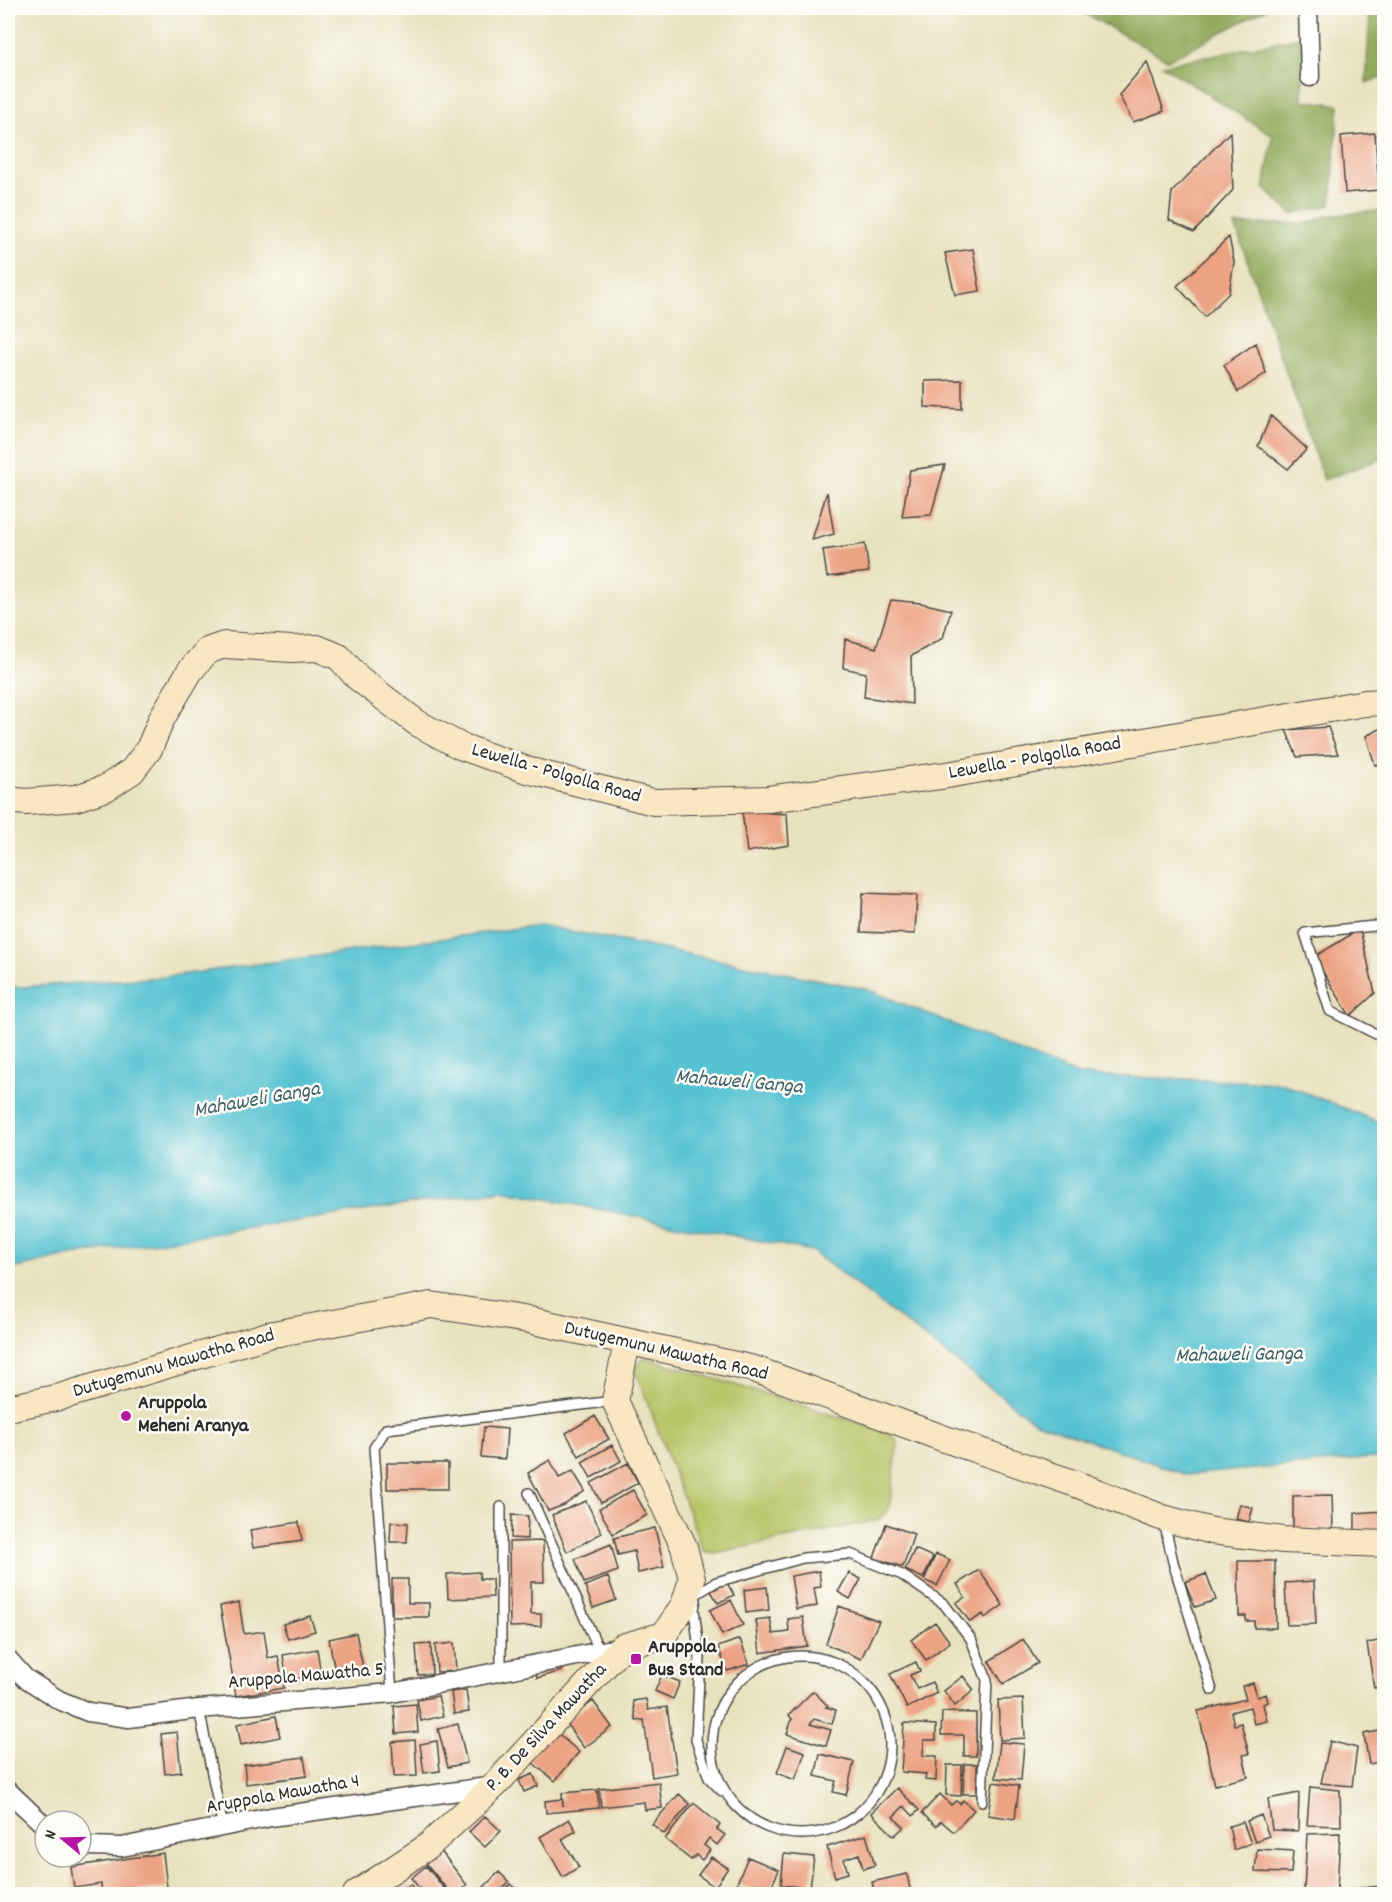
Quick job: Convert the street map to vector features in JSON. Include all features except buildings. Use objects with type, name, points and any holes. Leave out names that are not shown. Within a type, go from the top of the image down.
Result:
[{"type":"street","points":[[1308,8],[1310,77]]},
{"type":"street","name":"Lewella - Polgolla Road","points":[[8,800],[26,802],[76,798],[106,788],[132,771],[149,749],[162,718],[190,671],[207,651],[224,645],[316,648],[339,657],[357,677],[417,723],[460,746],[527,770],[653,802],[768,799],[869,786],[947,775],[1365,703],[1384,702]]},
{"type":"street","name":"Dutugemunu Mawatha Road","points":[[8,1408],[60,1397],[268,1335],[431,1305],[529,1320],[753,1369],[1076,1484],[1164,1518],[1212,1531],[1283,1540],[1384,1544]]},
{"type":"street","points":[[627,1343],[615,1401],[684,1547],[695,1586]]},
{"type":"street","name":"P. B. De Silva Mawatha","points":[[356,1894],[427,1847],[494,1786],[610,1648],[664,1635],[695,1586]]},
{"type":"street","name":"Aruppola Mawatha 5","points":[[8,1659],[25,1678],[59,1700],[88,1712],[129,1719],[200,1709],[392,1693],[610,1648]]},
{"type":"street","name":"Aruppola Mawatha 4","points":[[93,1846],[122,1847],[271,1817],[494,1786]]},
{"type":"street","points":[[8,1791],[33,1815]]},
{"type":"lane","points":[[1384,925],[1305,933],[1330,1011],[1384,1038]]},
{"type":"lane","points":[[392,1693],[374,1448],[386,1429],[615,1401]]},
{"type":"lane","points":[[529,1493],[610,1648]]},
{"type":"lane","points":[[501,1508],[501,1672]]},
{"type":"lane","points":[[1164,1518],[1173,1562],[1212,1690]]},
{"type":"lane","points":[[725,1794],[712,1758],[715,1719],[722,1701],[748,1672],[765,1662],[803,1655],[822,1658],[857,1675],[881,1705],[888,1723],[889,1762],[883,1780],[861,1812],[827,1831],[808,1835],[770,1830],[737,1809],[709,1778],[696,1740],[700,1658],[694,1609],[695,1586],[803,1558],[850,1554],[902,1575],[944,1604],[971,1639],[987,1680],[982,1801]]},
{"type":"lane","points":[[200,1709],[223,1827]]},
{"type":"lane","points":[[1353,1894],[1384,1891]]},
{"type":"green space","points":[[1075,8],[1268,8],[1168,60]]},
{"type":"green space","points":[[1370,8],[1384,8],[1384,77],[1366,83]]},
{"type":"green space","points":[[1306,36],[1302,100],[1339,105],[1331,205],[1291,214],[1264,188],[1273,136],[1162,65]]},
{"type":"green space","points":[[1384,210],[1384,458],[1324,480],[1235,225],[1309,223],[1327,216]]},
{"type":"green space","points":[[645,1357],[888,1432],[898,1442],[889,1509],[878,1520],[715,1553],[703,1551],[635,1369]]},
{"type":"water","name":"Mahaweli Ganga","points":[[539,925],[866,989],[1078,1075],[1281,1083],[1384,1124],[1384,1457],[1187,1475],[1034,1421],[812,1251],[502,1190],[72,1255],[8,1270],[8,988],[165,977]]},
{"type":"place","name":"Aruppola Meheni Aranya","points":[[126,1416]]},
{"type":"place","name":"Aruppola Bus Stand","points":[[636,1659]]}]
